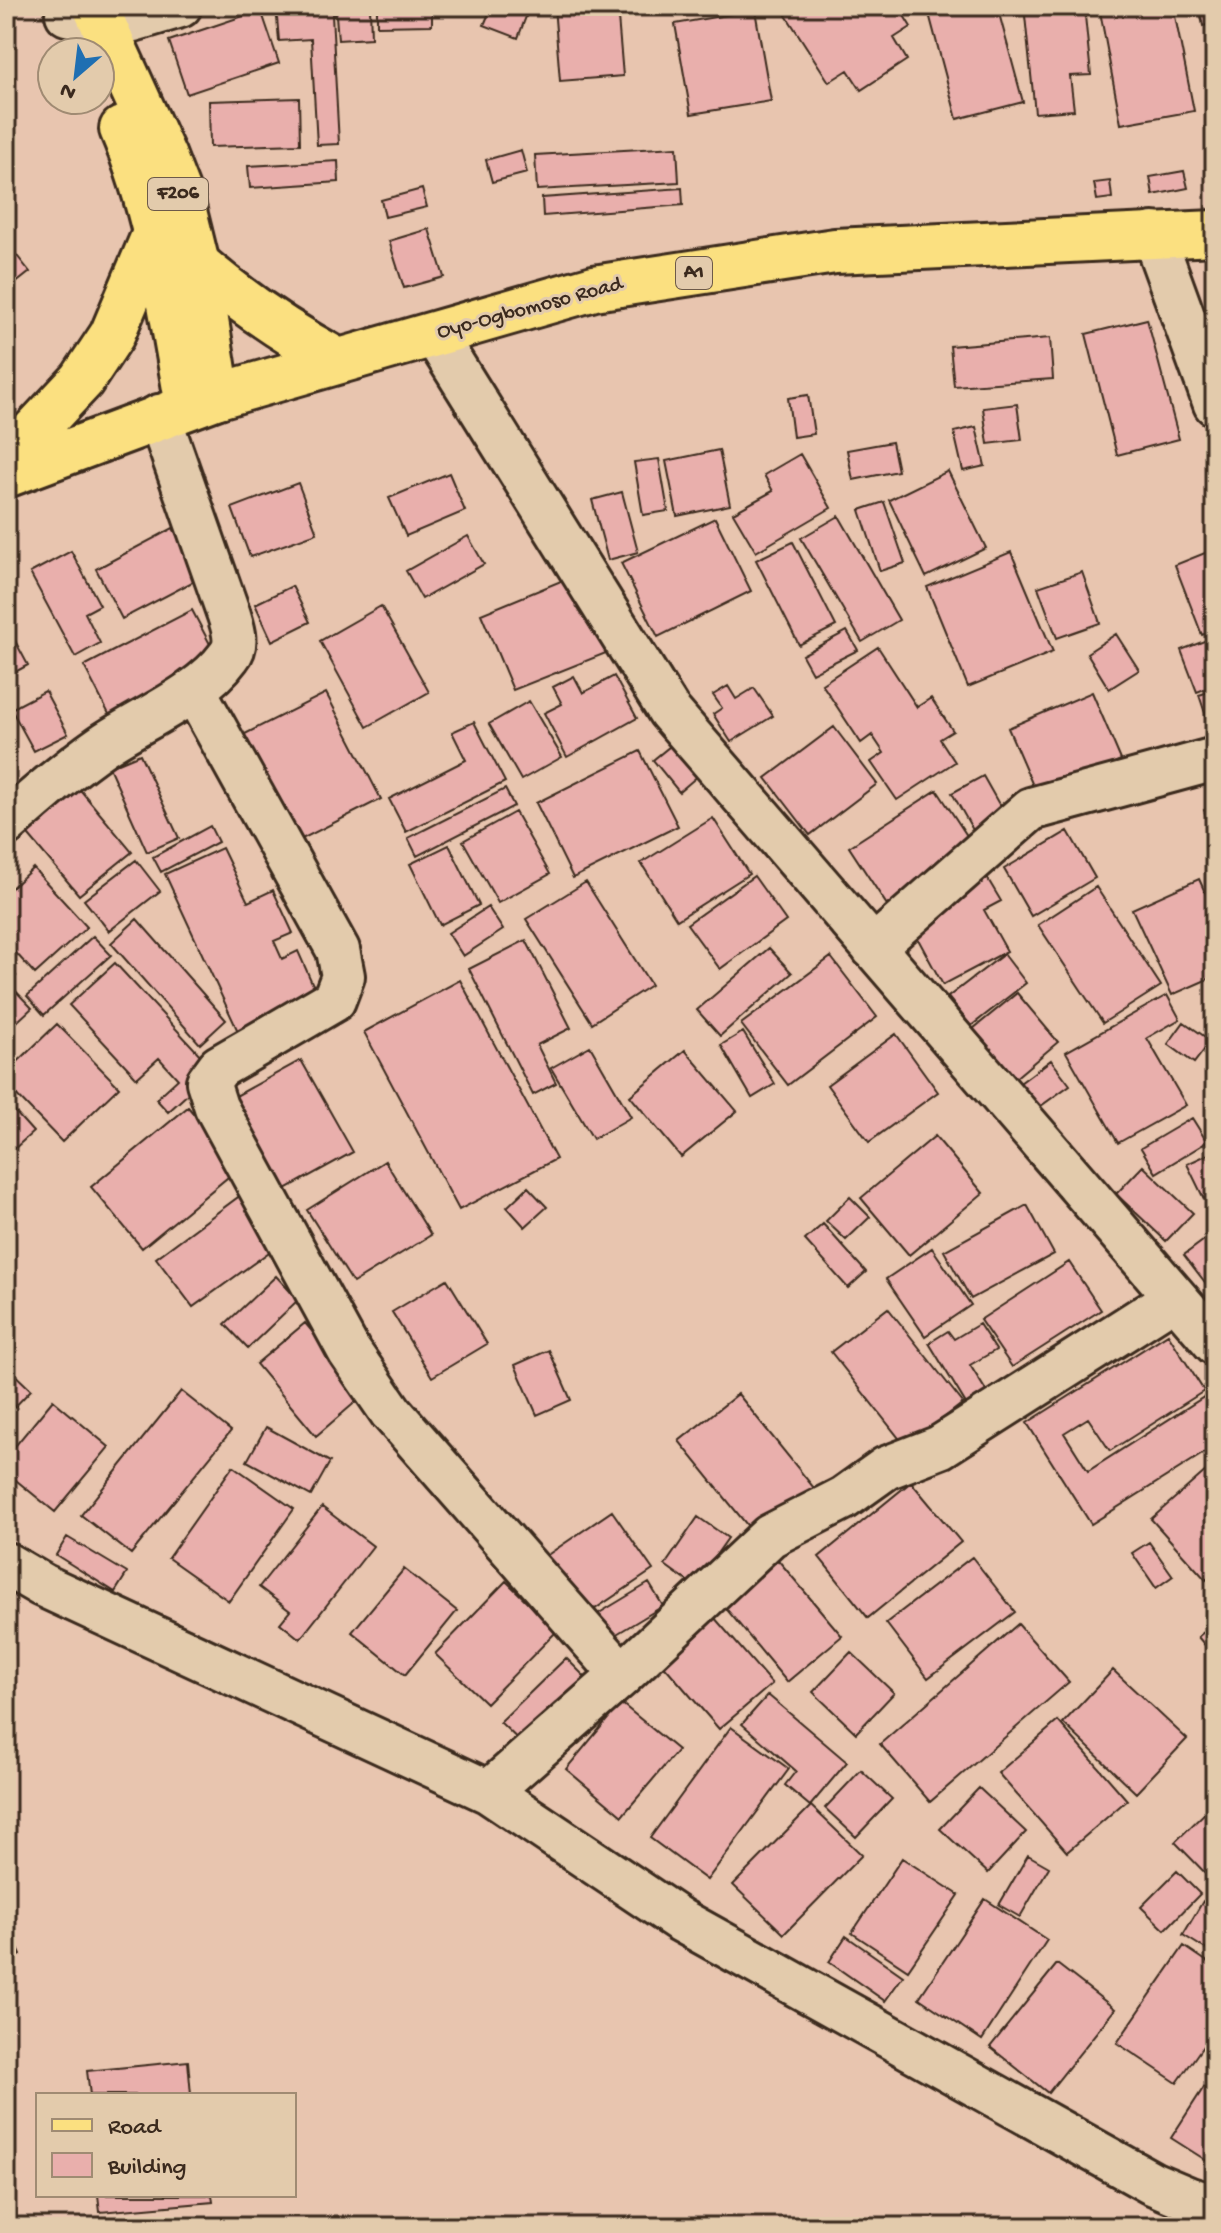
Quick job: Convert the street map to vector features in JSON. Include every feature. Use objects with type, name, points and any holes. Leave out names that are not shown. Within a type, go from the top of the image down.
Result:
[{"type":"main road","name":"F206","points":[[84,20],[182,203],[197,264],[188,406]]},
{"type":"main road","name":"F206","points":[[116,115],[134,156],[155,233],[188,406]]},
{"type":"main road","points":[[6,461],[82,380],[112,335],[155,233]]},
{"type":"main road","name":"Oyo-Ogbomoso Road","points":[[188,406],[594,288],[835,251],[1215,233]]},
{"type":"main road","points":[[197,264],[235,297],[284,331],[338,361]]},
{"type":"main road","name":"A1","points":[[6,475],[188,406]]},
{"type":"street","points":[[84,20],[133,20],[180,6]]},
{"type":"street","points":[[1153,234],[1215,404]]},
{"type":"street","points":[[434,334],[669,711],[1215,1343]]},
{"type":"street","points":[[6,824],[54,781],[103,745],[194,690],[231,655],[235,637],[188,406]]},
{"type":"street","points":[[194,690],[338,950],[343,976],[334,1000],[219,1067],[208,1082],[216,1107],[349,1351],[391,1412],[622,1675]]},
{"type":"street","points":[[873,948],[1031,809],[1215,759]]},
{"type":"street","points":[[489,1792],[622,1675],[770,1536],[844,1498],[886,1468],[940,1447],[1174,1298]]},
{"type":"street","points":[[6,1564],[56,1592],[489,1792],[680,1920],[1152,2183],[1215,2206]]},
{"type":"building","points":[[276,6],[370,6],[371,38],[338,40],[336,15],[332,15],[339,144],[317,145],[311,39],[279,41]]},
{"type":"building","points":[[377,6],[432,6],[432,25],[377,26]]},
{"type":"building","points":[[492,6],[517,6],[528,11],[518,38],[484,25]]},
{"type":"building","points":[[554,6],[617,6],[623,76],[560,81]]},
{"type":"building","points":[[780,6],[898,6],[911,27],[894,38],[907,60],[861,90],[848,70],[829,82]]},
{"type":"building","points":[[927,6],[997,6],[1023,102],[957,119]]},
{"type":"building","points":[[1024,6],[1084,6],[1091,75],[1070,76],[1074,110],[1035,113]]},
{"type":"building","points":[[1099,6],[1173,6],[1194,111],[1121,124]]},
{"type":"building","points":[[1199,6],[1215,6],[1215,23],[1203,26]]},
{"type":"building","points":[[261,10],[279,63],[187,94],[169,41]]},
{"type":"building","points":[[755,10],[771,101],[691,114],[675,24]]},
{"type":"building","points":[[299,98],[300,144],[210,147],[209,101]]},
{"type":"building","points":[[677,147],[679,182],[537,190],[535,155]]},
{"type":"building","points":[[521,150],[527,173],[492,182],[486,160]]},
{"type":"building","points":[[338,161],[339,182],[250,188],[248,166]]},
{"type":"building","points":[[1184,171],[1188,188],[1153,195],[1150,177]]},
{"type":"building","points":[[1110,181],[1112,198],[1097,200],[1094,183]]},
{"type":"building","points":[[682,188],[683,205],[543,216],[542,198]]},
{"type":"building","points":[[422,189],[427,207],[385,217],[381,200]]},
{"type":"building","points":[[429,229],[444,277],[404,288],[389,241]]},
{"type":"building","points":[[6,242],[30,272],[6,291]]},
{"type":"building","points":[[1147,319],[1179,439],[1117,455],[1086,334]]},
{"type":"building","points":[[1050,338],[1053,379],[954,386],[950,346]]},
{"type":"building","points":[[808,395],[814,434],[793,437],[788,398]]},
{"type":"building","points":[[1017,404],[1022,440],[988,444],[983,408]]},
{"type":"building","points":[[976,427],[985,466],[963,471],[954,432]]},
{"type":"building","points":[[892,442],[898,471],[853,480],[847,450]]},
{"type":"building","points":[[719,450],[730,505],[677,516],[666,461]]},
{"type":"building","points":[[800,454],[831,508],[756,552],[733,513],[773,491],[764,475]]},
{"type":"building","points":[[659,459],[668,511],[643,515],[634,462]]},
{"type":"building","points":[[948,471],[986,548],[926,577],[889,500]]},
{"type":"building","points":[[449,473],[465,511],[406,536],[389,498]]},
{"type":"building","points":[[298,483],[317,533],[250,557],[232,508]]},
{"type":"building","points":[[622,492],[638,552],[608,560],[592,500]]},
{"type":"building","points":[[884,502],[905,563],[880,571],[860,510]]},
{"type":"building","points":[[839,516],[899,620],[862,642],[801,538]]},
{"type":"building","points":[[715,518],[751,591],[658,637],[621,563]]},
{"type":"building","points":[[173,528],[200,578],[122,619],[96,569]]},
{"type":"building","points":[[468,536],[484,564],[422,599],[406,571]]},
{"type":"building","points":[[793,542],[836,626],[799,645],[756,560]]},
{"type":"building","points":[[1215,549],[1215,630],[1202,635],[1175,565]]},
{"type":"building","points":[[71,551],[100,605],[85,613],[100,643],[75,657],[30,573]]},
{"type":"building","points":[[1011,552],[1053,652],[968,687],[927,587]]},
{"type":"building","points":[[1082,572],[1100,623],[1057,638],[1038,587]]},
{"type":"building","points":[[573,576],[606,653],[513,690],[481,614]]},
{"type":"building","points":[[292,586],[310,622],[272,641],[255,604]]},
{"type":"building","points":[[381,606],[429,692],[367,727],[320,641]]},
{"type":"building","points":[[192,610],[220,663],[112,720],[84,666]]},
{"type":"building","points":[[6,624],[28,665],[6,677]]},
{"type":"building","points":[[847,631],[858,650],[812,673],[802,655]]},
{"type":"building","points":[[1116,634],[1139,670],[1109,689],[1087,653]]},
{"type":"building","points":[[1212,638],[1215,646],[1215,685],[1197,692],[1181,650]]},
{"type":"building","points":[[878,647],[917,707],[931,698],[953,731],[940,739],[955,762],[897,800],[871,762],[884,753],[872,735],[861,743],[822,684]]},
{"type":"building","points":[[574,676],[583,693],[614,676],[637,718],[567,757],[544,713],[562,704],[553,687]]},
{"type":"building","points":[[728,686],[736,699],[754,688],[773,716],[731,742],[713,714],[722,708],[713,695]]},
{"type":"building","points":[[1215,690],[1215,723],[1209,725],[1199,695]]},
{"type":"building","points":[[45,691],[68,734],[34,751],[11,709]]},
{"type":"building","points":[[1092,692],[1121,760],[1037,795],[1008,728]]},
{"type":"building","points":[[326,693],[381,799],[298,841],[243,735]]},
{"type":"building","points":[[529,701],[562,757],[521,780],[489,724]]},
{"type":"building","points":[[474,722],[505,782],[406,832],[389,799],[466,760],[452,732]]},
{"type":"building","points":[[834,727],[877,784],[810,835],[766,778]]},
{"type":"building","points":[[680,738],[706,769],[679,792],[653,760]]},
{"type":"building","points":[[640,751],[678,826],[573,878],[536,803]]},
{"type":"building","points":[[140,754],[179,838],[147,852],[109,767]]},
{"type":"building","points":[[983,776],[1009,822],[978,839],[952,793]]},
{"type":"building","points":[[77,786],[132,852],[79,895],[24,830]]},
{"type":"building","points":[[505,789],[514,806],[417,856],[408,838]]},
{"type":"building","points":[[937,790],[975,848],[887,905],[849,847]]},
{"type":"building","points":[[1215,806],[1215,845],[1204,810]]},
{"type":"building","points":[[515,812],[550,874],[498,903],[463,841]]},
{"type":"building","points":[[713,818],[749,874],[677,920],[641,863]]},
{"type":"building","points":[[210,826],[218,842],[161,872],[153,857]]},
{"type":"building","points":[[1068,831],[1095,878],[1031,916],[1004,869]]},
{"type":"building","points":[[449,845],[479,905],[440,925],[410,864]]},
{"type":"building","points":[[222,848],[248,902],[273,890],[293,933],[274,941],[282,959],[298,951],[321,1003],[242,1040],[165,874]]},
{"type":"building","points":[[136,860],[160,891],[109,931],[84,900]]},
{"type":"building","points":[[33,868],[87,927],[35,974],[6,942],[6,893]]},
{"type":"building","points":[[754,876],[786,921],[720,969],[687,924]]},
{"type":"building","points":[[986,876],[1001,901],[984,910],[1007,951],[943,985],[907,919]]},
{"type":"building","points":[[1199,879],[1215,914],[1215,976],[1172,995],[1132,909]]},
{"type":"building","points":[[586,882],[651,985],[592,1023],[526,919]]},
{"type":"building","points":[[1096,887],[1161,986],[1103,1023],[1038,925]]},
{"type":"building","points":[[488,907],[503,930],[463,956],[448,933]]},
{"type":"building","points":[[137,919],[226,1020],[200,1044],[111,943]]},
{"type":"building","points":[[93,936],[111,955],[44,1015],[27,996]]},
{"type":"building","points":[[526,940],[571,1028],[537,1045],[556,1083],[533,1095],[469,969]]},
{"type":"building","points":[[769,948],[792,973],[720,1036],[697,1010]]},
{"type":"building","points":[[1004,954],[1026,983],[971,1026],[948,997]]},
{"type":"building","points":[[831,957],[877,1017],[788,1085],[741,1024]]},
{"type":"building","points":[[115,963],[214,1070],[168,1112],[156,1099],[178,1079],[159,1058],[137,1078],[69,1005]]},
{"type":"building","points":[[6,965],[16,976],[8,983],[32,1008],[6,1032]]},
{"type":"building","points":[[460,980],[556,1159],[459,1210],[364,1032]]},
{"type":"building","points":[[1017,993],[1058,1042],[1014,1079],[973,1029]]},
{"type":"building","points":[[1167,995],[1180,1019],[1147,1038],[1186,1105],[1118,1143],[1066,1052]]},
{"type":"building","points":[[1184,1022],[1211,1041],[1194,1063],[1168,1044]]},
{"type":"building","points":[[57,1024],[119,1087],[62,1142],[6,1084],[6,1073]]},
{"type":"building","points":[[743,1032],[775,1084],[752,1098],[721,1045]]},
{"type":"building","points":[[896,1034],[938,1092],[869,1142],[827,1085]]},
{"type":"building","points":[[590,1046],[631,1117],[593,1139],[551,1068]]},
{"type":"building","points":[[685,1050],[737,1111],[681,1157],[630,1096]]},
{"type":"building","points":[[301,1060],[353,1152],[286,1189],[234,1097]]},
{"type":"building","points":[[1051,1060],[1070,1085],[1038,1108],[1020,1083]]},
{"type":"building","points":[[6,1102],[33,1132],[14,1149],[6,1140]]},
{"type":"building","points":[[188,1107],[239,1168],[142,1248],[91,1187]]},
{"type":"building","points":[[1192,1118],[1207,1142],[1156,1173],[1141,1148]]},
{"type":"building","points":[[935,1136],[983,1193],[909,1255],[861,1198]]},
{"type":"building","points":[[1215,1151],[1215,1194],[1204,1199],[1187,1164]]},
{"type":"building","points":[[385,1161],[431,1235],[353,1283],[307,1210]]},
{"type":"building","points":[[1143,1166],[1193,1213],[1166,1241],[1116,1194]]},
{"type":"building","points":[[528,1187],[547,1207],[525,1227],[507,1207]]},
{"type":"building","points":[[245,1192],[283,1242],[193,1307],[156,1258]]},
{"type":"building","points":[[850,1197],[870,1217],[846,1240],[826,1221]]},
{"type":"building","points":[[1027,1205],[1054,1254],[971,1299],[944,1251]]},
{"type":"building","points":[[823,1224],[866,1272],[848,1288],[805,1240]]},
{"type":"building","points":[[1215,1232],[1215,1295],[1184,1255]]},
{"type":"building","points":[[932,1248],[971,1305],[925,1336],[886,1279]]},
{"type":"building","points":[[1069,1262],[1101,1310],[1012,1367],[980,1320]]},
{"type":"building","points":[[276,1276],[298,1300],[248,1348],[225,1324]]},
{"type":"building","points":[[447,1279],[487,1344],[432,1377],[392,1312]]},
{"type":"building","points":[[888,1308],[963,1403],[906,1447],[831,1352]]},
{"type":"building","points":[[305,1323],[365,1394],[316,1436],[256,1364]]},
{"type":"building","points":[[979,1324],[996,1350],[970,1365],[988,1394],[968,1407],[929,1343],[948,1331],[954,1339]]},
{"type":"building","points":[[1168,1334],[1204,1391],[1110,1451],[1088,1418],[1064,1433],[1088,1471],[1207,1395],[1215,1408],[1215,1446],[1091,1524],[1027,1423]]},
{"type":"building","points":[[549,1350],[571,1400],[537,1415],[515,1365]]},
{"type":"building","points":[[6,1366],[31,1390],[6,1416]]},
{"type":"building","points":[[181,1391],[231,1431],[131,1554],[81,1515]]},
{"type":"building","points":[[738,1394],[814,1488],[755,1535],[679,1441]]},
{"type":"building","points":[[53,1400],[109,1447],[55,1512],[6,1472],[6,1457]]},
{"type":"building","points":[[266,1427],[330,1462],[311,1496],[247,1461]]},
{"type":"building","points":[[1215,1463],[1215,1572],[1206,1580],[1151,1519]]},
{"type":"building","points":[[233,1466],[294,1509],[229,1601],[168,1558]]},
{"type":"building","points":[[911,1482],[961,1542],[868,1618],[819,1557]]},
{"type":"building","points":[[322,1507],[373,1546],[300,1639],[280,1623],[290,1611],[259,1587]]},
{"type":"building","points":[[612,1511],[653,1570],[586,1615],[546,1556]]},
{"type":"building","points":[[698,1517],[728,1538],[694,1586],[665,1565]]},
{"type":"building","points":[[67,1537],[127,1573],[115,1592],[56,1555]]},
{"type":"building","points":[[1149,1542],[1173,1576],[1156,1588],[1132,1553]]},
{"type":"building","points":[[773,1554],[842,1636],[787,1682],[718,1599]]},
{"type":"building","points":[[972,1557],[1015,1612],[928,1678],[886,1623]]},
{"type":"building","points":[[404,1569],[457,1611],[405,1675],[352,1632]]},
{"type":"building","points":[[506,1581],[557,1631],[486,1703],[435,1654]]},
{"type":"building","points":[[649,1583],[663,1606],[605,1641],[591,1618]]},
{"type":"building","points":[[707,1609],[772,1684],[719,1729],[654,1654]]},
{"type":"building","points":[[1215,1622],[1215,1657],[1198,1637]]},
{"type":"building","points":[[1018,1624],[1069,1682],[930,1802],[880,1744]]},
{"type":"building","points":[[851,1652],[894,1693],[856,1733],[813,1692]]},
{"type":"building","points":[[566,1658],[592,1684],[527,1748],[500,1722]]},
{"type":"building","points":[[1113,1670],[1187,1739],[1136,1793],[1063,1723]]},
{"type":"building","points":[[768,1695],[847,1762],[810,1806],[785,1785],[796,1771],[742,1724]]},
{"type":"building","points":[[621,1703],[678,1750],[622,1816],[566,1769]]},
{"type":"building","points":[[1058,1721],[1127,1800],[1067,1852],[998,1773]]},
{"type":"building","points":[[731,1727],[789,1769],[707,1880],[650,1838]]},
{"type":"building","points":[[861,1770],[892,1799],[856,1837],[825,1808]]},
{"type":"building","points":[[979,1788],[1026,1832],[988,1873],[940,1829]]},
{"type":"building","points":[[1215,1803],[1215,1883],[1175,1842]]},
{"type":"building","points":[[811,1806],[862,1855],[784,1934],[733,1885]]},
{"type":"building","points":[[1028,1855],[1049,1867],[1020,1917],[999,1905]]},
{"type":"building","points":[[902,1858],[959,1895],[908,1970],[852,1933]]},
{"type":"building","points":[[1177,1871],[1200,1894],[1165,1930],[1141,1907]]},
{"type":"building","points":[[985,1899],[1047,1940],[982,2040],[919,1998]]},
{"type":"building","points":[[1203,1901],[1215,1908],[1215,1955],[1183,1935]]},
{"type":"building","points":[[6,1924],[21,1955],[6,1963]]},
{"type":"building","points":[[846,1936],[903,1976],[885,2001],[829,1962]]},
{"type":"building","points":[[1184,1946],[1215,1967],[1215,2029],[1177,2083],[1117,2043]]},
{"type":"building","points":[[1057,1964],[1115,2009],[1048,2093],[990,2047]]},
{"type":"building","points":[[188,2061],[191,2093],[90,2093],[87,2071]]},
{"type":"building","points":[[1215,2070],[1215,2166],[1171,2138]]},
{"type":"building","points":[[98,2197],[212,2197],[213,2202],[100,2212]]}]
